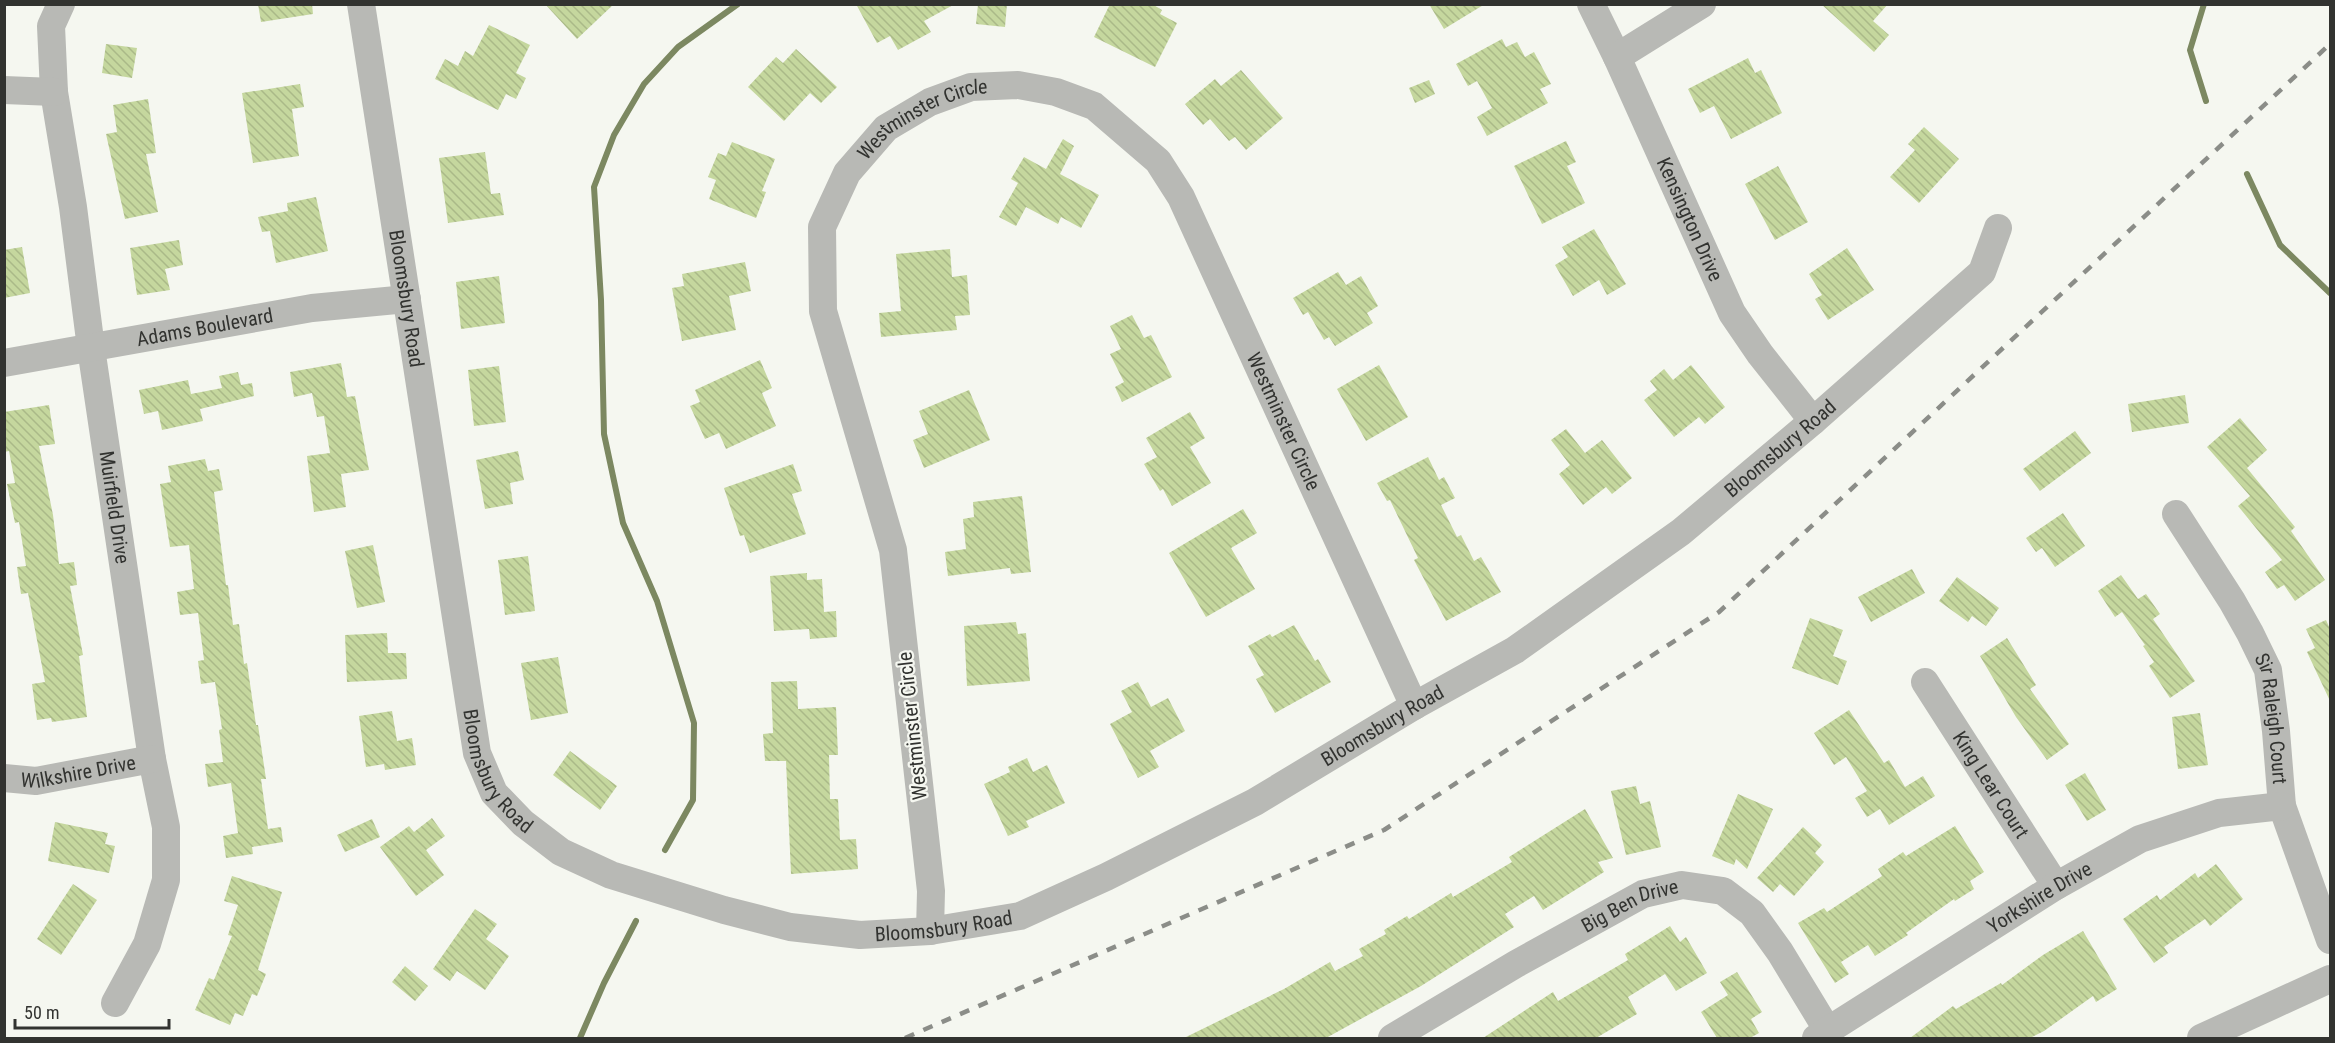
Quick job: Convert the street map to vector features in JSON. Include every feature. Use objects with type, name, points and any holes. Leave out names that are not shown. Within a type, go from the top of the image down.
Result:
[{"type":"street","name":"Muirfield Drive","points":[[60,4],[51,26],[54,92],[73,207],[91,348],[152,759],[166,827],[166,880],[147,944],[115,1003]]},
{"type":"street","name":"Bloomsbury Road","points":[[361,4],[477,753],[494,793],[523,823],[561,852],[611,875],[724,910],[790,927],[860,935],[930,931],[1020,916],[1106,877],[1255,802],[1414,706],[1515,650],[1671,539],[1813,421],[1982,272],[1998,228]]},
{"type":"street","name":"Kensington Drive","points":[[1591,4],[1617,57],[1731,313],[1813,421]]},
{"type":"street","points":[[1617,57],[1702,4]]},
{"type":"street","name":"Westminster Circle","points":[[930,931],[931,891],[893,550],[823,311],[822,239],[822,227],[847,172],[886,128],[930,102],[971,87],[1018,85],[1056,92],[1094,106],[1158,161],[1181,197],[1414,706]]},
{"type":"street","points":[[4,90],[54,92]]},
{"type":"street","name":"Adams Boulevard","points":[[4,363],[312,308],[407,299]]},
{"type":"street","name":"Sir Raleigh Court","points":[[2176,514],[2237,609],[2268,670],[2282,806],[2331,940]]},
{"type":"street","name":"King Lear Court","points":[[1925,682],[2056,886]]},
{"type":"street","name":"Wilkshire Drive","points":[[4,778],[36,781],[152,759]]},
{"type":"street","name":"Yorkshire Drive","points":[[1822,1035],[2056,886],[2140,839],[2219,813],[2282,806]]},
{"type":"street","name":"Big Ben Drive","points":[[1392,1038],[1516,964],[1643,894],[1682,885],[1723,891],[1752,913],[1780,952],[1822,1035]]},
{"type":"street","points":[[2201,1038],[2331,979]]},
{"type":"building","points":[[258,4],[312,4],[313,14],[261,22]]},
{"type":"building","points":[[545,4],[614,4],[577,39]]},
{"type":"building","points":[[856,4],[955,4],[924,21],[931,32],[898,50],[890,36],[877,43]]},
{"type":"building","points":[[978,4],[1007,4],[1005,27],[976,24]]},
{"type":"building","points":[[1110,4],[1152,4],[1162,10],[1160,14],[1177,23],[1155,67],[1094,37]]},
{"type":"building","points":[[1429,4],[1485,4],[1444,29]]},
{"type":"building","points":[[1821,4],[1888,4],[1873,21],[1889,35],[1874,52]]},
{"type":"building","points":[[489,25],[530,45],[516,73],[526,78],[516,99],[506,94],[498,110],[435,79],[445,59],[458,66],[465,51],[473,56]]},
{"type":"building","points":[[1502,39],[1506,47],[1517,42],[1525,57],[1534,52],[1551,84],[1540,89],[1548,103],[1487,136],[1477,117],[1492,108],[1477,81],[1468,86],[1456,64]]},
{"type":"building","points":[[106,44],[137,48],[132,78],[102,73]]},
{"type":"building","points":[[796,49],[837,87],[821,103],[810,93],[784,121],[748,87],[776,57],[783,63]]},
{"type":"building","points":[[1748,58],[1755,73],[1761,70],[1782,113],[1731,139],[1714,106],[1700,113],[1688,89]]},
{"type":"building","points":[[1241,70],[1283,118],[1246,150],[1235,137],[1229,141],[1210,119],[1203,125],[1185,104],[1215,79],[1221,86]]},
{"type":"building","points":[[1429,80],[1435,94],[1415,103],[1409,88]]},
{"type":"building","points":[[300,84],[304,107],[292,109],[299,156],[253,163],[242,93]]},
{"type":"building","points":[[148,99],[156,153],[146,154],[158,212],[125,219],[106,134],[117,132],[113,105]]},
{"type":"building","points":[[1924,127],[1959,159],[1919,203],[1890,177],[1915,150],[1908,144]]},
{"type":"building","points":[[1063,139],[1074,146],[1060,174],[1099,195],[1081,228],[1061,217],[1058,224],[1026,207],[1016,226],[999,217],[1018,183],[1011,179],[1024,157],[1046,169]]},
{"type":"building","points":[[1566,141],[1576,162],[1567,166],[1585,203],[1542,224],[1514,166]]},
{"type":"building","points":[[732,142],[775,159],[762,191],[766,192],[756,218],[709,199],[716,180],[708,177],[718,153],[726,156]]},
{"type":"building","points":[[485,152],[491,194],[500,193],[504,215],[448,223],[439,158]]},
{"type":"building","points":[[1778,166],[1808,222],[1775,240],[1745,184]]},
{"type":"building","points":[[316,197],[328,251],[276,263],[270,231],[262,232],[258,217],[288,211],[287,203]]},
{"type":"building","points":[[1594,229],[1626,284],[1607,295],[1599,280],[1573,296],[1555,265],[1568,257],[1562,247]]},
{"type":"building","points":[[179,240],[183,265],[165,269],[170,290],[137,295],[130,248]]},
{"type":"building","points":[[22,247],[30,293],[4,298],[4,250]]},
{"type":"building","points":[[1847,248],[1874,290],[1828,320],[1815,299],[1822,295],[1809,274]]},
{"type":"building","points":[[950,249],[952,277],[967,275],[970,315],[955,316],[957,330],[881,337],[879,313],[901,311],[896,254]]},
{"type":"building","points":[[745,262],[751,291],[729,296],[736,330],[682,341],[672,288],[684,286],[682,274]]},
{"type":"building","points":[[1338,272],[1346,285],[1361,276],[1378,306],[1367,313],[1373,323],[1335,346],[1329,337],[1324,340],[1308,312],[1303,315],[1293,298]]},
{"type":"building","points":[[499,276],[505,323],[461,329],[456,282]]},
{"type":"building","points":[[1132,315],[1144,338],[1151,335],[1172,377],[1122,402],[1115,387],[1124,382],[1110,354],[1121,349],[1110,326]]},
{"type":"building","points":[[760,360],[772,388],[762,393],[776,426],[726,449],[719,433],[705,439],[690,406],[700,402],[695,390]]},
{"type":"building","points":[[341,363],[347,397],[355,396],[369,470],[341,474],[346,507],[314,512],[307,456],[330,453],[324,416],[317,417],[312,393],[294,397],[290,372]]},
{"type":"building","points":[[1379,365],[1408,417],[1366,441],[1337,389]]},
{"type":"building","points":[[1691,365],[1725,407],[1705,424],[1699,417],[1674,437],[1644,400],[1657,390],[1650,381],[1664,369],[1673,380]]},
{"type":"building","points":[[499,366],[506,422],[474,426],[468,370]]},
{"type":"building","points":[[238,372],[241,385],[252,383],[254,396],[200,409],[203,421],[162,430],[158,411],[144,414],[139,390],[188,380],[191,394],[222,388],[219,376]]},
{"type":"building","points":[[969,390],[990,440],[924,468],[913,440],[928,434],[919,411]]},
{"type":"building","points":[[2185,395],[2189,423],[2132,432],[2128,404]]},
{"type":"building","points":[[49,405],[55,444],[39,446],[53,515],[59,564],[74,562],[77,585],[70,586],[83,655],[79,656],[87,717],[52,722],[51,718],[37,720],[32,684],[45,682],[28,593],[21,594],[17,567],[26,566],[19,522],[15,523],[7,484],[15,483],[9,451],[4,452],[4,412]]},
{"type":"building","points":[[1190,412],[1205,438],[1190,447],[1211,483],[1172,506],[1163,489],[1160,491],[1144,464],[1157,457],[1146,438]]},
{"type":"building","points":[[2240,418],[2267,450],[2247,468],[2295,527],[2291,531],[2325,580],[2295,601],[2284,585],[2277,589],[2265,572],[2282,560],[2238,506],[2250,496],[2207,447]]},
{"type":"building","points":[[1566,429],[1585,453],[1602,440],[1632,478],[1612,494],[1606,487],[1583,505],[1559,474],[1570,465],[1551,440]]},
{"type":"building","points":[[2075,431],[2091,453],[2040,491],[2023,469]]},
{"type":"building","points":[[518,451],[524,480],[510,483],[513,504],[485,509],[476,460]]},
{"type":"building","points":[[1428,457],[1439,480],[1444,477],[1455,498],[1441,505],[1457,537],[1461,535],[1474,561],[1481,557],[1501,592],[1446,621],[1414,560],[1418,558],[1390,500],[1387,501],[1377,483]]},
{"type":"building","points":[[205,459],[208,471],[219,469],[223,490],[214,492],[226,585],[228,585],[233,625],[239,624],[244,664],[247,663],[256,725],[258,725],[266,779],[261,779],[268,829],[281,827],[283,842],[252,847],[253,854],[226,858],[223,836],[238,833],[231,783],[208,787],[205,764],[223,762],[219,730],[222,729],[215,682],[201,684],[198,661],[204,660],[198,613],[180,615],[177,592],[194,589],[189,545],[170,547],[160,484],[171,482],[168,466]]},
{"type":"building","points":[[793,464],[802,491],[792,494],[806,534],[750,553],[744,535],[740,536],[724,488]]},
{"type":"building","points":[[1022,496],[1031,572],[1011,574],[1010,568],[948,576],[945,552],[966,549],[963,519],[974,517],[973,502]]},
{"type":"building","points":[[1243,509],[1257,533],[1231,548],[1255,589],[1206,617],[1169,553]]},
{"type":"building","points":[[2063,513],[2085,546],[2055,567],[2042,548],[2036,552],[2026,538]]},
{"type":"building","points":[[373,545],[385,602],[357,608],[345,551]]},
{"type":"building","points":[[528,556],[535,611],[505,615],[498,560]]},
{"type":"building","points":[[1912,569],[1925,593],[1871,622],[1858,597]]},
{"type":"building","points":[[807,573],[807,580],[822,579],[824,612],[836,611],[837,637],[810,639],[809,629],[774,631],[770,576]]},
{"type":"building","points":[[2121,575],[2138,599],[2146,594],[2160,614],[2153,619],[2195,681],[2170,698],[2149,666],[2154,662],[2143,646],[2145,645],[2122,612],[2115,617],[2098,591]]},
{"type":"building","points":[[1957,577],[1999,608],[1986,626],[1972,616],[1968,622],[1939,601]]},
{"type":"building","points":[[1810,618],[1843,630],[1833,656],[1847,661],[1838,685],[1792,668]]},
{"type":"building","points":[[2326,620],[2331,631],[2331,703],[2307,652],[2315,648],[2306,629]]},
{"type":"building","points":[[1016,622],[1018,634],[1026,633],[1030,681],[967,686],[964,626]]},
{"type":"building","points":[[1294,625],[1315,661],[1318,659],[1331,682],[1275,713],[1256,679],[1264,675],[1248,646]]},
{"type":"building","points":[[387,633],[388,653],[406,653],[407,679],[347,682],[345,635]]},
{"type":"building","points":[[2007,638],[2036,685],[2030,689],[2069,744],[2047,760],[2016,717],[1980,656]]},
{"type":"building","points":[[558,657],[568,713],[531,720],[521,663]]},
{"type":"building","points":[[797,681],[798,709],[836,707],[838,755],[829,755],[830,799],[838,799],[840,840],[856,839],[858,869],[791,874],[786,761],[765,761],[763,734],[773,733],[771,682]]},
{"type":"building","points":[[1138,682],[1151,707],[1168,698],[1185,731],[1150,751],[1159,767],[1138,778],[1110,724],[1132,712],[1121,691]]},
{"type":"building","points":[[1849,710],[1884,763],[1889,760],[1905,787],[1923,776],[1935,796],[1889,825],[1880,809],[1867,817],[1855,798],[1867,791],[1846,757],[1834,765],[1814,733]]},
{"type":"building","points":[[392,711],[397,741],[412,738],[416,765],[385,770],[384,764],[366,767],[359,716]]},
{"type":"building","points":[[2200,713],[2208,765],[2178,769],[2172,717]]},
{"type":"building","points":[[570,751],[617,786],[600,810],[553,775]]},
{"type":"building","points":[[1027,758],[1033,772],[1047,765],[1065,803],[1026,821],[1029,827],[1008,836],[984,784],[1010,772],[1008,767]]},
{"type":"building","points":[[2085,773],[2106,810],[2087,821],[2065,785]]},
{"type":"building","points":[[1636,786],[1640,804],[1650,801],[1661,847],[1626,855],[1611,791]]},
{"type":"building","points":[[1738,794],[1773,809],[1747,869],[1736,859],[1734,865],[1712,856]]},
{"type":"building","points":[[1585,809],[1613,858],[1598,862],[1604,872],[1543,910],[1534,896],[1505,914],[1514,927],[1421,986],[1326,1038],[1184,1038],[1284,989],[1330,962],[1335,971],[1363,956],[1359,949],[1386,934],[1384,930],[1407,916],[1409,919],[1451,893],[1453,897],[1512,862],[1509,857]]},
{"type":"building","points":[[432,818],[445,836],[426,850],[444,875],[416,896],[380,847],[409,826],[414,832]]},
{"type":"building","points":[[372,819],[380,837],[345,852],[337,835]]},
{"type":"building","points":[[55,822],[108,833],[105,844],[115,846],[109,873],[48,861]]},
{"type":"building","points":[[1955,826],[1984,872],[1970,881],[1974,889],[1955,901],[1954,899],[1906,933],[1908,935],[1875,956],[1868,945],[1841,962],[1849,974],[1835,983],[1798,923],[1824,908],[1827,912],[1882,876],[1878,869],[1903,852],[1906,856]]},
{"type":"building","points":[[1803,827],[1822,845],[1815,853],[1824,862],[1794,896],[1780,884],[1773,892],[1757,878]]},
{"type":"building","points":[[2216,864],[2243,899],[2210,926],[2205,919],[2164,947],[2168,953],[2154,963],[2123,919],[2157,895],[2160,900],[2195,873],[2198,878]]},
{"type":"building","points":[[232,876],[282,892],[258,970],[266,974],[257,996],[252,994],[243,1016],[235,1013],[230,1025],[195,1010],[209,978],[214,980],[232,936],[228,935],[238,905],[224,901]]},
{"type":"building","points":[[73,884],[97,900],[61,955],[37,939]]},
{"type":"building","points":[[475,909],[497,924],[486,939],[509,956],[485,990],[457,971],[450,981],[433,969]]},
{"type":"building","points":[[1670,926],[1680,942],[1686,937],[1707,973],[1676,991],[1665,974],[1628,997],[1637,1014],[1596,1038],[1483,1038],[1553,992],[1558,1001],[1628,960],[1625,954]]},
{"type":"building","points":[[2083,931],[2117,989],[2096,1002],[2093,996],[2044,1031],[2030,1038],[1910,1038],[1953,1006],[1956,1009],[2001,983],[2002,985],[2043,955]]},
{"type":"building","points":[[405,966],[428,986],[415,1001],[392,982]]},
{"type":"building","points":[[1737,972],[1762,1012],[1751,1019],[1759,1033],[1750,1038],[1717,1038],[1701,1012],[1728,995],[1720,982]]},
{"type":"waterway","points":[[665,850],[693,800],[694,723],[657,601],[623,523],[604,434],[601,300],[594,187],[614,135],[644,84],[678,47],[738,4]]},
{"type":"waterway","points":[[2204,4],[2190,50],[2206,101]]},
{"type":"waterway","points":[[2247,174],[2280,245],[2330,293]]},
{"type":"waterway","points":[[580,1038],[604,983],[636,921]]},
{"type":"railway","points":[[905,1038],[1384,830],[1719,612],[2330,44]]}]
